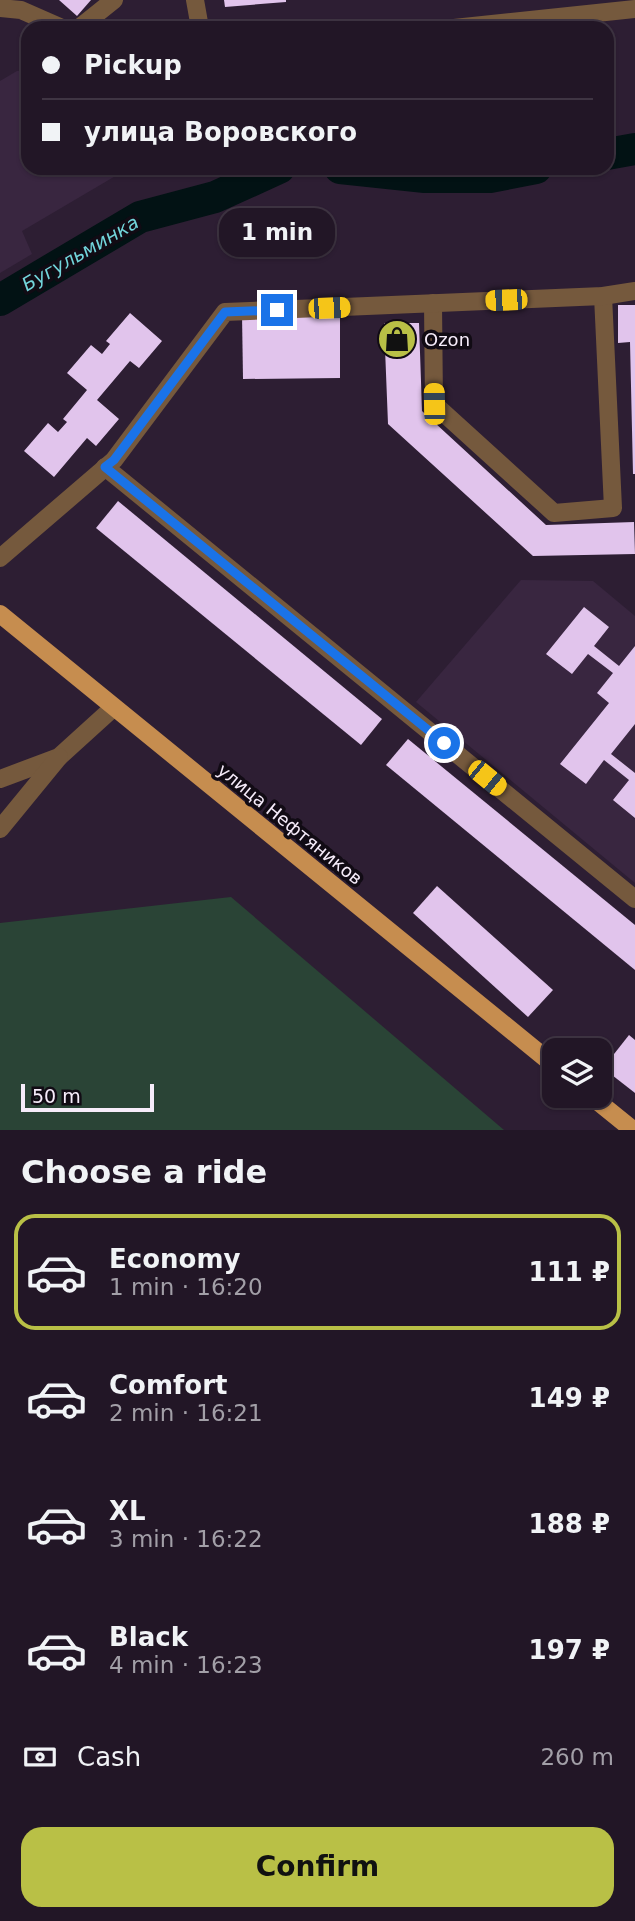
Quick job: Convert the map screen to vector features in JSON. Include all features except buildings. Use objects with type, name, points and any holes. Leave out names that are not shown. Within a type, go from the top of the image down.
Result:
[{"type":"main road","name":"улица Нефтяников","points":[[0,614],[542,1055]]},
{"type":"main road","points":[[606,1108],[633,1130]]},
{"type":"street","points":[[88,21],[114,0]]},
{"type":"street","points":[[195,0],[199,21]]},
{"type":"street","points":[[0,8],[22,10],[46,21]]},
{"type":"street","points":[[521,21],[635,9]]},
{"type":"street","points":[[0,558],[114,460],[225,312],[603,296],[635,291]]},
{"type":"street","points":[[433,303],[434,404],[554,513],[613,508],[603,296]]},
{"type":"street","points":[[105,467],[635,899]]},
{"type":"street","points":[[0,829],[59,757],[113,708]]},
{"type":"street","points":[[0,779],[59,757]]},
{"type":"shaded area","points":[[21,71],[21,175],[117,175],[22,231],[32,254],[0,273],[0,81]]},
{"type":"shaded area","points":[[521,580],[593,581],[635,616],[635,883],[416,702]]},
{"type":"green space","points":[[231,897],[504,1130],[0,1130],[0,923]]},
{"type":"waterway","name":"Бугульминка","points":[[614,153],[635,149]]},
{"type":"waterway","name":"Бугульминка","points":[[0,300],[140,217],[215,197],[264,175]]},
{"type":"waterway","name":"Бугульминка","points":[[406,175],[500,175]]},
{"type":"place","name":"Ozon","points":[[397,339]]},
{"type":"route","points":[[277,310],[225,312],[114,460],[105,467],[444,743]]}]
